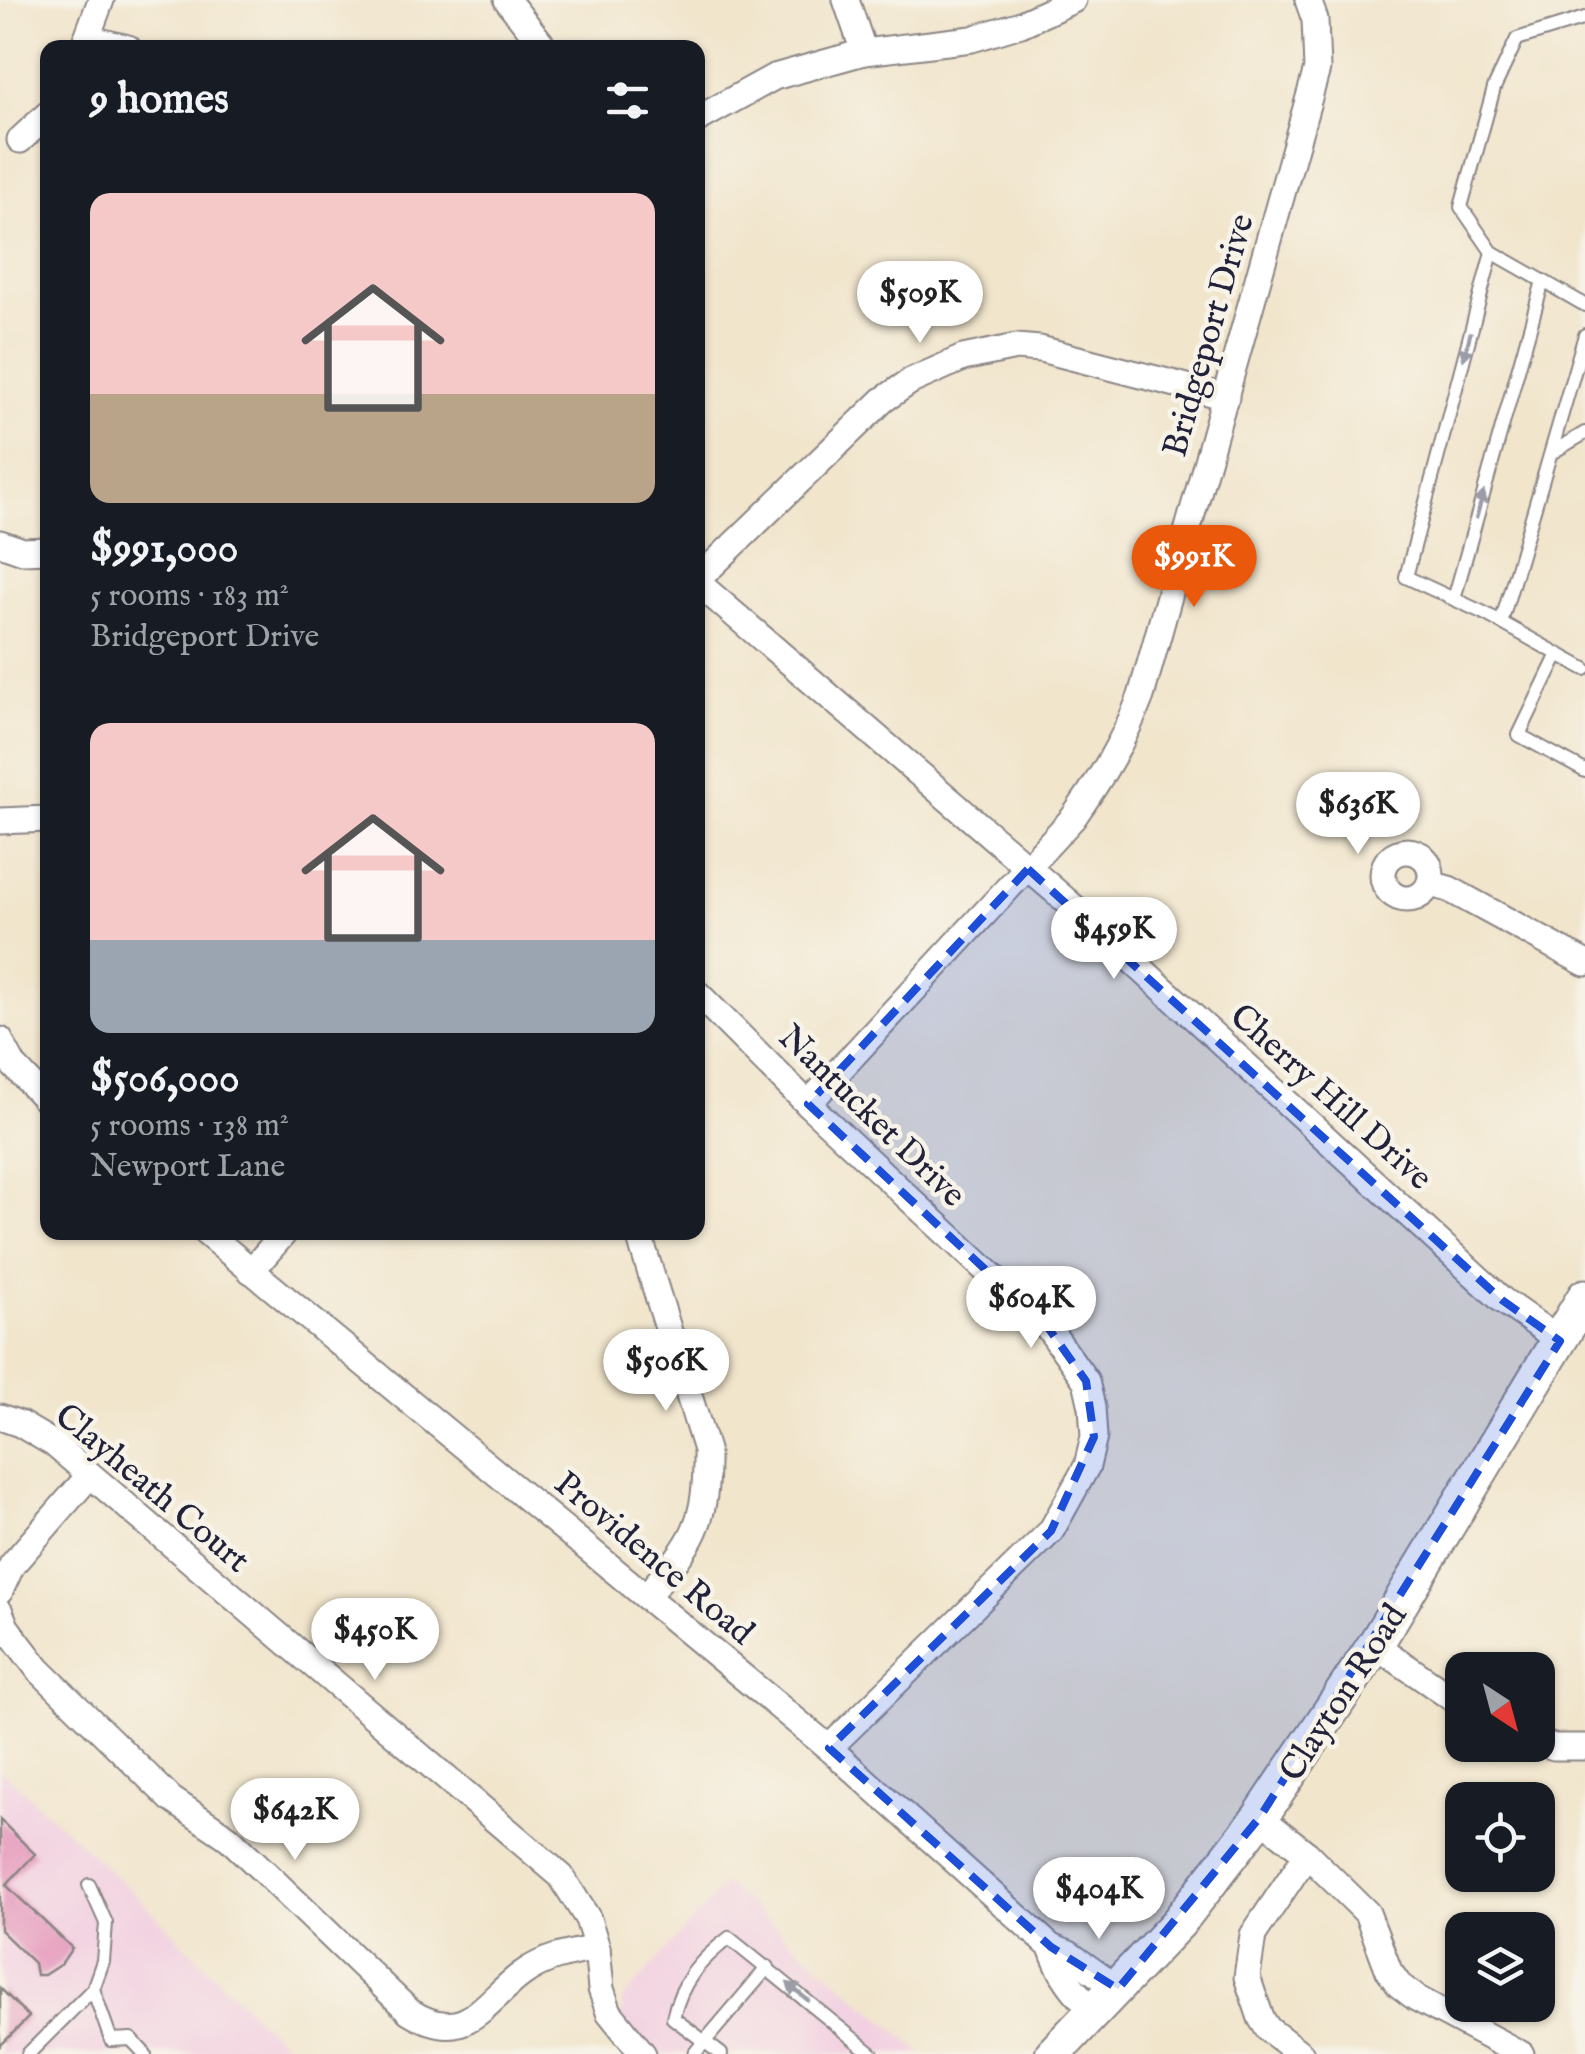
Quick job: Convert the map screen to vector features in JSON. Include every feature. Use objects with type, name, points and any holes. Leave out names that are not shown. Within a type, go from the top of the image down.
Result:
[{"type":"main road","name":"Clayton Road","points":[[1053,2054],[1178,1923],[1260,1817],[1375,1645],[1585,1296]]},
{"type":"street","points":[[86,40],[101,0]]},
{"type":"street","points":[[508,0],[538,40]]},
{"type":"street","points":[[846,0],[864,52]]},
{"type":"street","points":[[705,115],[774,77],[864,52],[972,38],[1021,24],[1073,0]]},
{"type":"street","name":"Bridgeport Drive","points":[[808,1104],[1073,818],[1108,768],[1127,732],[1141,696],[1318,69],[1315,20],[1308,0]]},
{"type":"street","points":[[20,140],[40,121]]},
{"type":"street","points":[[705,574],[884,400],[911,382],[962,358],[990,350],[1040,349],[1226,397]]},
{"type":"street","points":[[0,543],[22,551],[40,550]]},
{"type":"street","name":"Cherry Hill Drive","points":[[705,587],[1028,869],[1502,1300],[1560,1340]]},
{"type":"street","points":[[0,821],[40,819]]},
{"type":"street","points":[[1430,884],[1450,888],[1585,963]]},
{"type":"street","name":"Nantucket Drive","points":[[705,1001],[808,1104],[1049,1329],[1086,1381],[1094,1436],[1087,1466],[1052,1531],[829,1748]]},
{"type":"street","points":[[0,1040],[14,1066],[40,1094]]},
{"type":"street","name":"Providence Road","points":[[215,1240],[829,1748],[1051,1947],[1058,1968],[1074,1992],[1107,2001]]},
{"type":"street","points":[[252,1271],[277,1240]]},
{"type":"street","points":[[640,1240],[706,1450],[700,1520],[688,1547],[647,1596]]},
{"type":"street","name":"Clayheath Court","points":[[0,1417],[39,1434],[561,1876],[588,1919],[601,1989],[628,2049]]},
{"type":"street","points":[[0,1590],[12,1566],[90,1476]]},
{"type":"street","points":[[0,1612],[14,1639],[38,1669],[171,1799],[228,1838],[409,2011],[425,2021],[448,2025],[467,2022],[540,1962],[596,1948]]},
{"type":"street","points":[[1375,1645],[1445,1692]]},
{"type":"street","points":[[1555,1747],[1585,1747]]},
{"type":"street","points":[[1260,1817],[1307,1854],[1366,1913],[1389,1970],[1399,1984],[1416,1998],[1521,2054]]},
{"type":"street","points":[[1302,2054],[1268,2029],[1260,2018],[1247,1977],[1253,1935],[1307,1854]]},
{"type":"lane","points":[[1585,18],[1517,39],[1494,88],[1461,207],[1492,252],[1585,305]]},
{"type":"lane","points":[[1492,252],[1406,577],[1484,612],[1585,669]]},
{"type":"lane","points":[[1454,599],[1543,281]]},
{"type":"lane","points":[[1502,623],[1585,335]]},
{"type":"lane","points":[[1551,453],[1585,433]]},
{"type":"lane","points":[[1558,654],[1520,735],[1585,770]]},
{"type":"lane","points":[[28,2054],[93,1988],[104,1961],[106,1923],[89,1885]]},
{"type":"lane","points":[[721,2054],[672,2018],[680,1989],[707,1954],[729,1938],[872,2054]]},
{"type":"lane","points":[[694,2054],[768,1967]]},
{"type":"lane","points":[[93,1988],[111,2040],[131,2039],[145,2054]]},
{"type":"highlighted area","points":[[1028,869],[1502,1300],[1560,1341],[1260,1817],[1118,1989],[1051,1947],[829,1748],[1051,1531],[1094,1437],[1086,1381],[1049,1329],[808,1104]]},
{"type":"shaded area","points":[[0,1769],[138,1897],[263,2024],[298,2054],[0,2054]]},
{"type":"shaded area","points":[[725,1884],[923,2054],[619,2054],[622,2000]]},
{"type":"building","points":[[0,1820],[35,1854],[6,1885],[72,1948],[61,1964],[44,1975],[36,1975],[34,1963],[0,1930]]},
{"type":"building","points":[[0,1988],[29,2017],[0,2046]]}]
